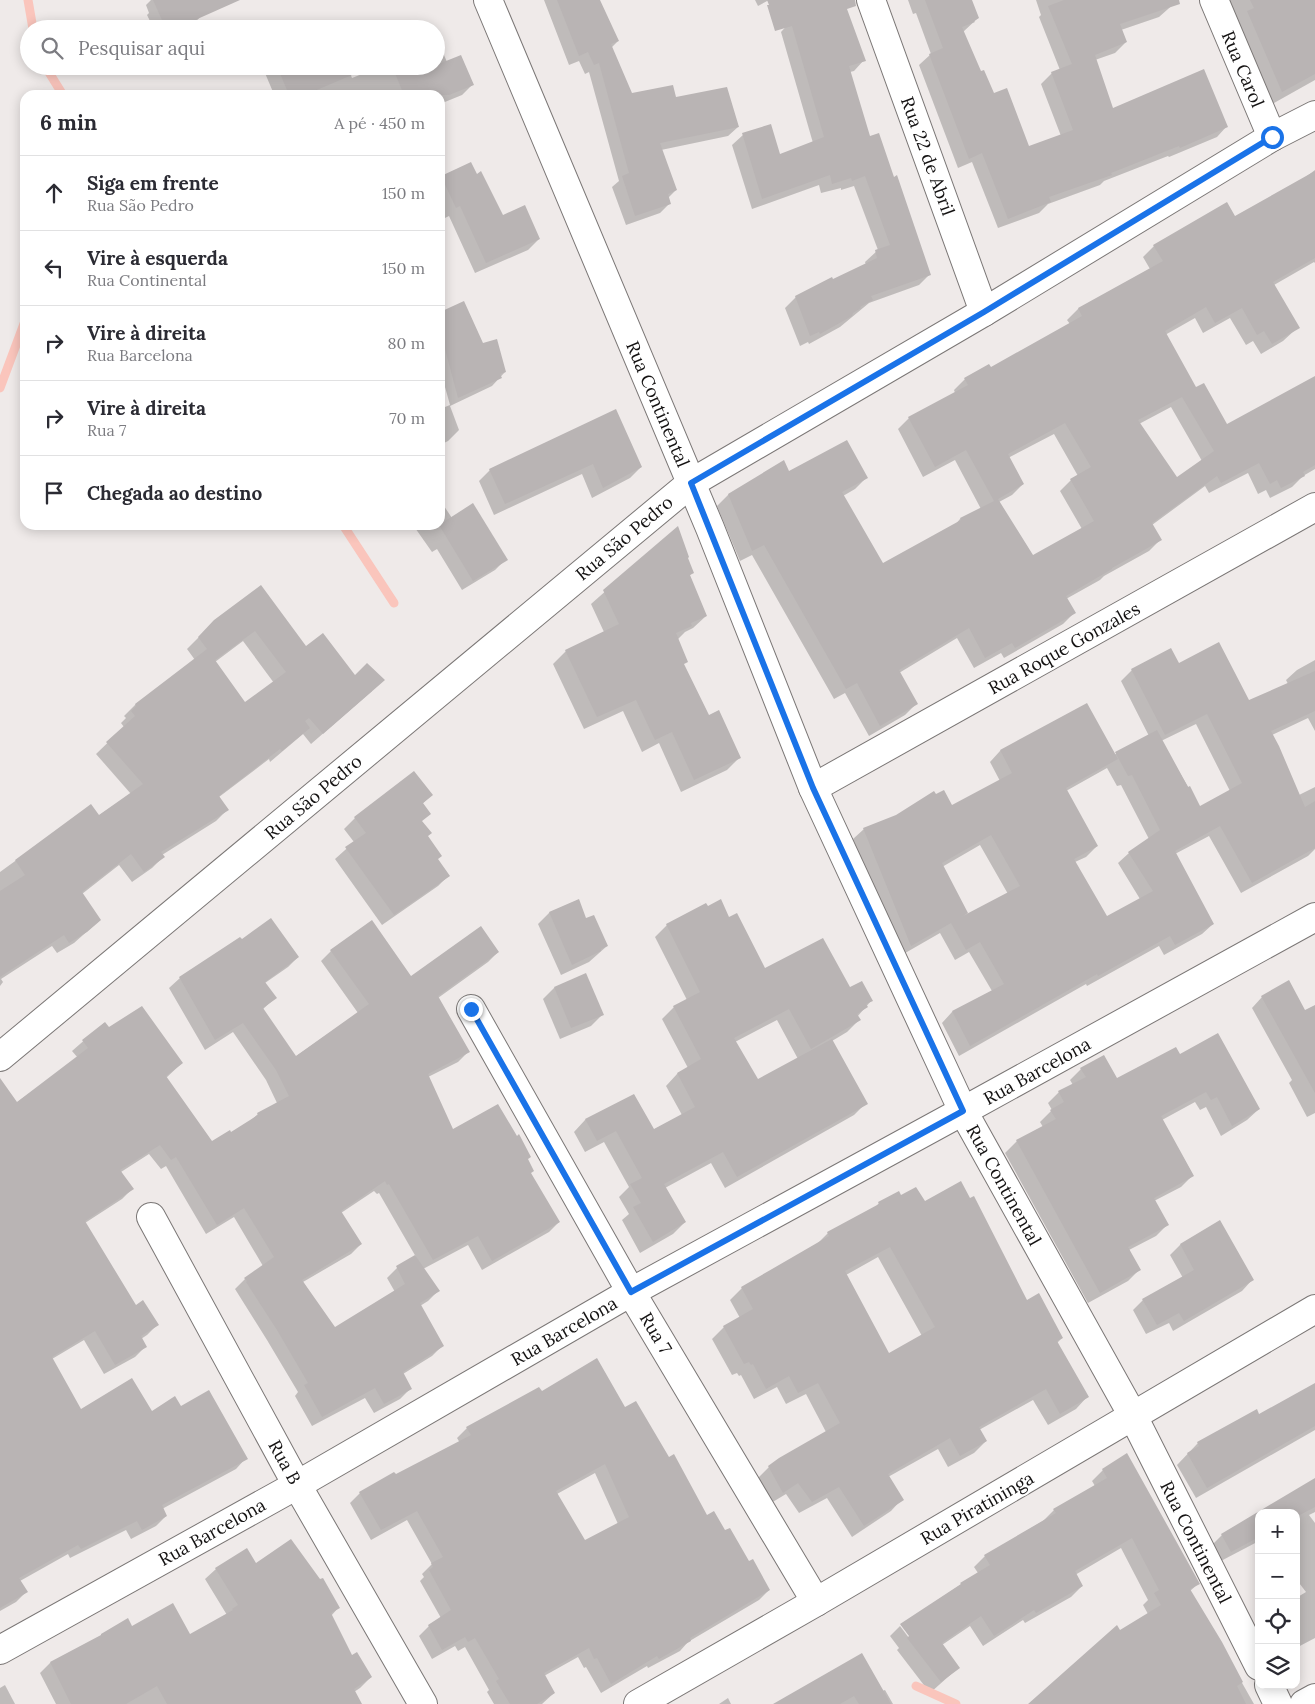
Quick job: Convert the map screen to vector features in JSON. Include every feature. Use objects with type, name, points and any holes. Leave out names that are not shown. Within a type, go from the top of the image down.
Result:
[{"type":"street","name":"Rua Continental","points":[[488,0],[691,483],[813,788],[963,1111],[1133,1416],[1255,1658]]},
{"type":"street","name":"Rua 22 de Abril","points":[[872,0],[984,312]]},
{"type":"street","name":"Rua Carol","points":[[1214,0],[1272,137]]},
{"type":"street","name":"Rua São Pedro","points":[[0,1057],[691,483],[984,312],[1272,137],[1315,115]]},
{"type":"street","name":"Rua Roque Gonzales","points":[[813,788],[1315,507]]},
{"type":"street","name":"Rua Barcelona","points":[[0,1650],[298,1485],[631,1292],[1315,917]]},
{"type":"street","name":"Rua 7","points":[[471,1009],[631,1292],[816,1602]]},
{"type":"street","name":"Rua B","points":[[151,1217],[298,1485],[422,1704]]},
{"type":"street","name":"Rua Piratininga","points":[[638,1704],[816,1602],[1315,1309]]},
{"type":"street","points":[[1270,1689],[1278,1704]]},
{"type":"street","points":[[1304,1704],[1315,1698]]},
{"type":"building","points":[[153,0],[240,0],[195,20],[162,20]]},
{"type":"building","points":[[557,0],[600,0],[619,41],[611,44],[632,93],[673,85],[676,97],[727,87],[739,127],[660,143],[677,190],[668,194],[671,204],[635,216],[622,176],[629,173],[599,63],[594,65],[588,52],[579,56]]},
{"type":"building","points":[[767,0],[855,0],[856,6],[847,9],[866,61],[849,66],[870,136],[879,133],[894,177],[897,175],[931,275],[871,296],[873,300],[860,307],[852,316],[820,334],[819,332],[810,336],[795,296],[832,277],[833,279],[877,258],[875,250],[890,245],[865,176],[852,181],[851,178],[832,184],[830,175],[762,199],[742,133],[771,124],[780,154],[824,137],[792,26],[775,31]]},
{"type":"building","points":[[925,0],[972,0],[979,18],[975,22],[962,27],[981,71],[984,70],[994,93],[1007,88],[1029,146],[1073,130],[1051,72],[1072,64],[1048,6],[1064,0],[1179,0],[1180,4],[1120,24],[1127,42],[1095,55],[1113,108],[1204,69],[1228,127],[1180,148],[1179,146],[1111,173],[1112,175],[1049,197],[1051,202],[1008,219],[982,153],[969,159],[929,54],[943,48]]},
{"type":"building","points":[[1250,0],[1315,0],[1315,74],[1282,92],[1247,11],[1254,8]]},
{"type":"building","points":[[461,55],[474,85],[449,95],[445,95],[445,90],[402,90],[396,75],[445,75],[445,61]]},
{"type":"building","points":[[281,75],[352,75],[317,90],[287,90]]},
{"type":"building","points":[[471,162],[477,174],[481,171],[503,215],[525,205],[540,239],[486,263],[460,206],[456,208],[445,185],[445,174]]},
{"type":"building","points":[[1315,171],[1315,258],[1273,282],[1300,328],[1272,344],[1264,331],[1257,335],[1242,308],[1215,323],[1206,307],[1165,331],[1196,387],[1204,383],[1227,424],[1315,376],[1315,465],[1303,472],[1305,476],[1281,488],[1277,480],[1270,484],[1259,463],[1221,483],[1217,476],[1152,523],[1162,540],[1066,596],[1076,613],[1015,648],[1012,643],[985,658],[969,628],[899,670],[918,704],[880,726],[857,683],[846,689],[764,545],[752,551],[728,494],[784,460],[789,471],[847,440],[868,478],[842,492],[883,563],[961,520],[960,518],[994,501],[966,450],[935,467],[908,417],[968,385],[964,378],[989,364],[991,367],[1082,316],[1078,308],[1163,261],[1153,245],[1227,202],[1235,216]],"holes":[[[1182,397],[1214,451],[1177,477],[1138,420]],[[1065,423],[1091,467],[1070,479],[1094,521],[1033,555],[998,499],[1024,484],[1008,454]]]},
{"type":"building","points":[[464,301],[483,343],[497,339],[506,372],[500,374],[502,378],[458,398],[445,349],[445,310]]},
{"type":"building","points":[[616,409],[642,467],[603,488],[593,464],[505,504],[489,469]]},
{"type":"building","points":[[473,503],[508,560],[473,581],[442,530],[445,530],[445,521]]},
{"type":"building","points":[[678,526],[694,573],[690,575],[707,616],[691,623],[692,626],[676,633],[688,662],[684,664],[709,715],[719,710],[741,758],[694,780],[672,732],[655,740],[636,700],[597,717],[565,650],[619,624],[603,590]]},
{"type":"building","points":[[261,585],[306,646],[323,633],[355,675],[367,663],[385,680],[323,734],[309,718],[305,721],[310,728],[282,751],[280,749],[219,796],[229,810],[161,852],[165,857],[144,872],[131,854],[82,892],[101,920],[87,932],[69,943],[64,935],[0,977],[0,891],[25,875],[15,860],[91,804],[99,815],[143,784],[106,742],[135,716],[131,711],[136,706],[135,704],[207,649],[198,637],[214,620]],"holes":[[[255,631],[286,672],[245,702],[215,660]]]},
{"type":"building","points":[[1219,642],[1249,700],[1315,671],[1315,711],[1271,731],[1305,807],[1315,801],[1315,848],[1252,883],[1220,826],[1175,851],[1214,924],[1175,945],[1170,936],[1098,976],[1097,974],[970,1046],[952,1011],[1004,984],[980,942],[966,950],[951,923],[911,946],[863,828],[896,815],[934,791],[936,794],[944,790],[952,805],[1012,773],[1000,750],[1087,703],[1118,759],[1066,788],[1098,846],[1074,859],[1107,916],[1153,891],[1128,852],[1160,830],[1132,775],[1128,776],[1115,752],[1157,730],[1200,806],[1242,783],[1207,714],[1165,735],[1131,669],[1171,648],[1179,663]],"holes":[[[991,835],[1020,886],[957,919],[968,913],[942,863]]]},
{"type":"building","points":[[414,771],[433,795],[423,803],[431,814],[422,821],[432,833],[428,836],[442,856],[438,859],[450,876],[394,915],[345,847],[366,833],[354,817]]},
{"type":"building","points":[[579,899],[586,918],[594,915],[608,946],[572,965],[549,912]]},
{"type":"building","points":[[721,899],[729,917],[737,913],[765,968],[823,938],[850,987],[862,981],[873,1001],[866,1004],[868,1007],[857,1014],[861,1020],[811,1049],[789,1009],[734,1038],[758,1079],[832,1039],[868,1104],[737,1177],[723,1152],[664,1184],[686,1222],[653,1242],[633,1207],[641,1203],[630,1184],[642,1178],[616,1131],[597,1141],[585,1119],[634,1094],[654,1129],[695,1107],[677,1073],[701,1059],[673,1006],[700,992],[666,924],[706,903],[708,906]]},
{"type":"building","points":[[271,918],[299,957],[265,982],[277,998],[263,1008],[296,1056],[369,1004],[330,950],[372,920],[411,976],[481,926],[499,952],[438,996],[470,1052],[428,1074],[453,1129],[498,1104],[517,1136],[519,1134],[531,1157],[528,1159],[534,1171],[531,1173],[560,1222],[492,1261],[478,1236],[433,1260],[389,1184],[387,1185],[385,1181],[341,1211],[362,1244],[302,1280],[335,1327],[405,1284],[396,1266],[415,1255],[440,1291],[420,1303],[444,1346],[403,1372],[412,1389],[384,1404],[375,1388],[322,1417],[304,1385],[308,1383],[244,1278],[274,1257],[244,1208],[217,1225],[176,1157],[171,1160],[160,1145],[120,1170],[134,1189],[85,1221],[136,1305],[143,1300],[159,1325],[141,1336],[147,1347],[115,1365],[95,1331],[52,1357],[81,1409],[132,1378],[152,1411],[175,1396],[181,1406],[209,1390],[248,1459],[162,1505],[167,1516],[142,1530],[137,1521],[81,1549],[78,1545],[19,1578],[28,1592],[0,1608],[0,1078],[17,1102],[88,1048],[82,1040],[105,1022],[109,1027],[142,1006],[183,1063],[166,1076],[212,1141],[230,1130],[231,1132],[258,1115],[257,1113],[289,1096],[276,1070],[243,1023],[215,1040],[179,977],[240,937],[242,939]]},
{"type":"building","points":[[586,973],[604,1015],[571,1028],[554,987]]},
{"type":"building","points":[[1289,980],[1305,1010],[1315,1005],[1315,1093],[1261,996]]},
{"type":"building","points":[[1218,1033],[1260,1109],[1232,1126],[1217,1097],[1211,1100],[1206,1092],[1161,1116],[1194,1176],[1154,1198],[1169,1225],[1128,1247],[1141,1270],[1100,1293],[1016,1140],[1056,1119],[1050,1110],[1064,1102],[1058,1091],[1086,1077],[1080,1068],[1104,1055],[1117,1078],[1176,1047],[1180,1054]]},
{"type":"building","points":[[961,1181],[970,1198],[974,1196],[1027,1300],[1039,1293],[1063,1338],[1057,1341],[1089,1397],[1060,1414],[1046,1389],[979,1427],[987,1441],[960,1456],[950,1438],[888,1474],[904,1500],[864,1526],[839,1487],[812,1502],[798,1483],[783,1493],[768,1466],[840,1423],[818,1383],[798,1393],[789,1376],[766,1389],[753,1364],[751,1365],[749,1362],[744,1364],[723,1326],[753,1309],[741,1287],[829,1236],[827,1232],[899,1191],[901,1195],[916,1187],[925,1201]],"holes":[[[890,1247],[935,1327],[889,1353],[845,1271]]]},
{"type":"building","points":[[1220,1220],[1254,1280],[1184,1321],[1179,1313],[1157,1325],[1142,1299],[1194,1270],[1180,1244]]},
{"type":"building","points":[[597,1358],[625,1407],[636,1401],[669,1457],[674,1454],[707,1515],[714,1511],[725,1530],[730,1528],[749,1561],[753,1559],[770,1590],[690,1638],[691,1641],[659,1659],[657,1656],[611,1684],[597,1658],[594,1659],[589,1648],[544,1673],[555,1693],[537,1704],[510,1704],[496,1681],[499,1679],[475,1638],[468,1642],[465,1637],[442,1650],[428,1625],[451,1610],[429,1570],[433,1567],[431,1563],[443,1557],[417,1511],[381,1530],[359,1492],[394,1472],[396,1474],[471,1435],[466,1427],[539,1387],[542,1391]],"holes":[[[605,1464],[629,1517],[585,1540],[556,1491]]]},
{"type":"building","points":[[1315,1383],[1315,1426],[1207,1488],[1187,1453],[1199,1446],[1197,1442],[1257,1409],[1259,1414]]},
{"type":"building","points":[[1127,1453],[1200,1584],[1190,1589],[1222,1642],[1243,1682],[1237,1686],[1246,1704],[1028,1704],[1117,1625],[1120,1630],[1161,1605],[1154,1593],[1159,1590],[1132,1538],[1075,1571],[1083,1586],[1036,1613],[1034,1610],[994,1636],[981,1616],[942,1643],[960,1668],[941,1682],[907,1638],[909,1636],[900,1624],[990,1565],[984,1555],[1056,1513],[1053,1509],[1107,1478],[1102,1469]]},
{"type":"building","points":[[1315,1478],[1315,1507],[1300,1515],[1300,1509],[1263,1509]]},
{"type":"building","points":[[1255,1514],[1255,1539],[1231,1552],[1221,1534]]},
{"type":"building","points":[[291,1539],[320,1579],[323,1578],[340,1608],[331,1613],[352,1655],[357,1652],[372,1677],[354,1689],[362,1704],[167,1704],[157,1686],[126,1704],[71,1704],[50,1662],[101,1635],[128,1618],[132,1626],[173,1603],[190,1634],[233,1610],[238,1605],[215,1568],[247,1548],[256,1563]]},
{"type":"building","points":[[862,1653],[891,1704],[859,1704],[854,1696],[840,1704],[773,1704]]},
{"type":"waterway","points":[[28,0],[31,20]]},
{"type":"waterway","points":[[51,75],[60,90]]},
{"type":"waterway","points":[[0,388],[20,334]]},
{"type":"waterway","points":[[346,530],[394,603]]},
{"type":"waterway","points":[[916,1686],[956,1704]]},
{"type":"route","points":[[471,1009],[631,1292],[963,1111],[813,788],[691,483],[984,312],[1272,137]]}]
